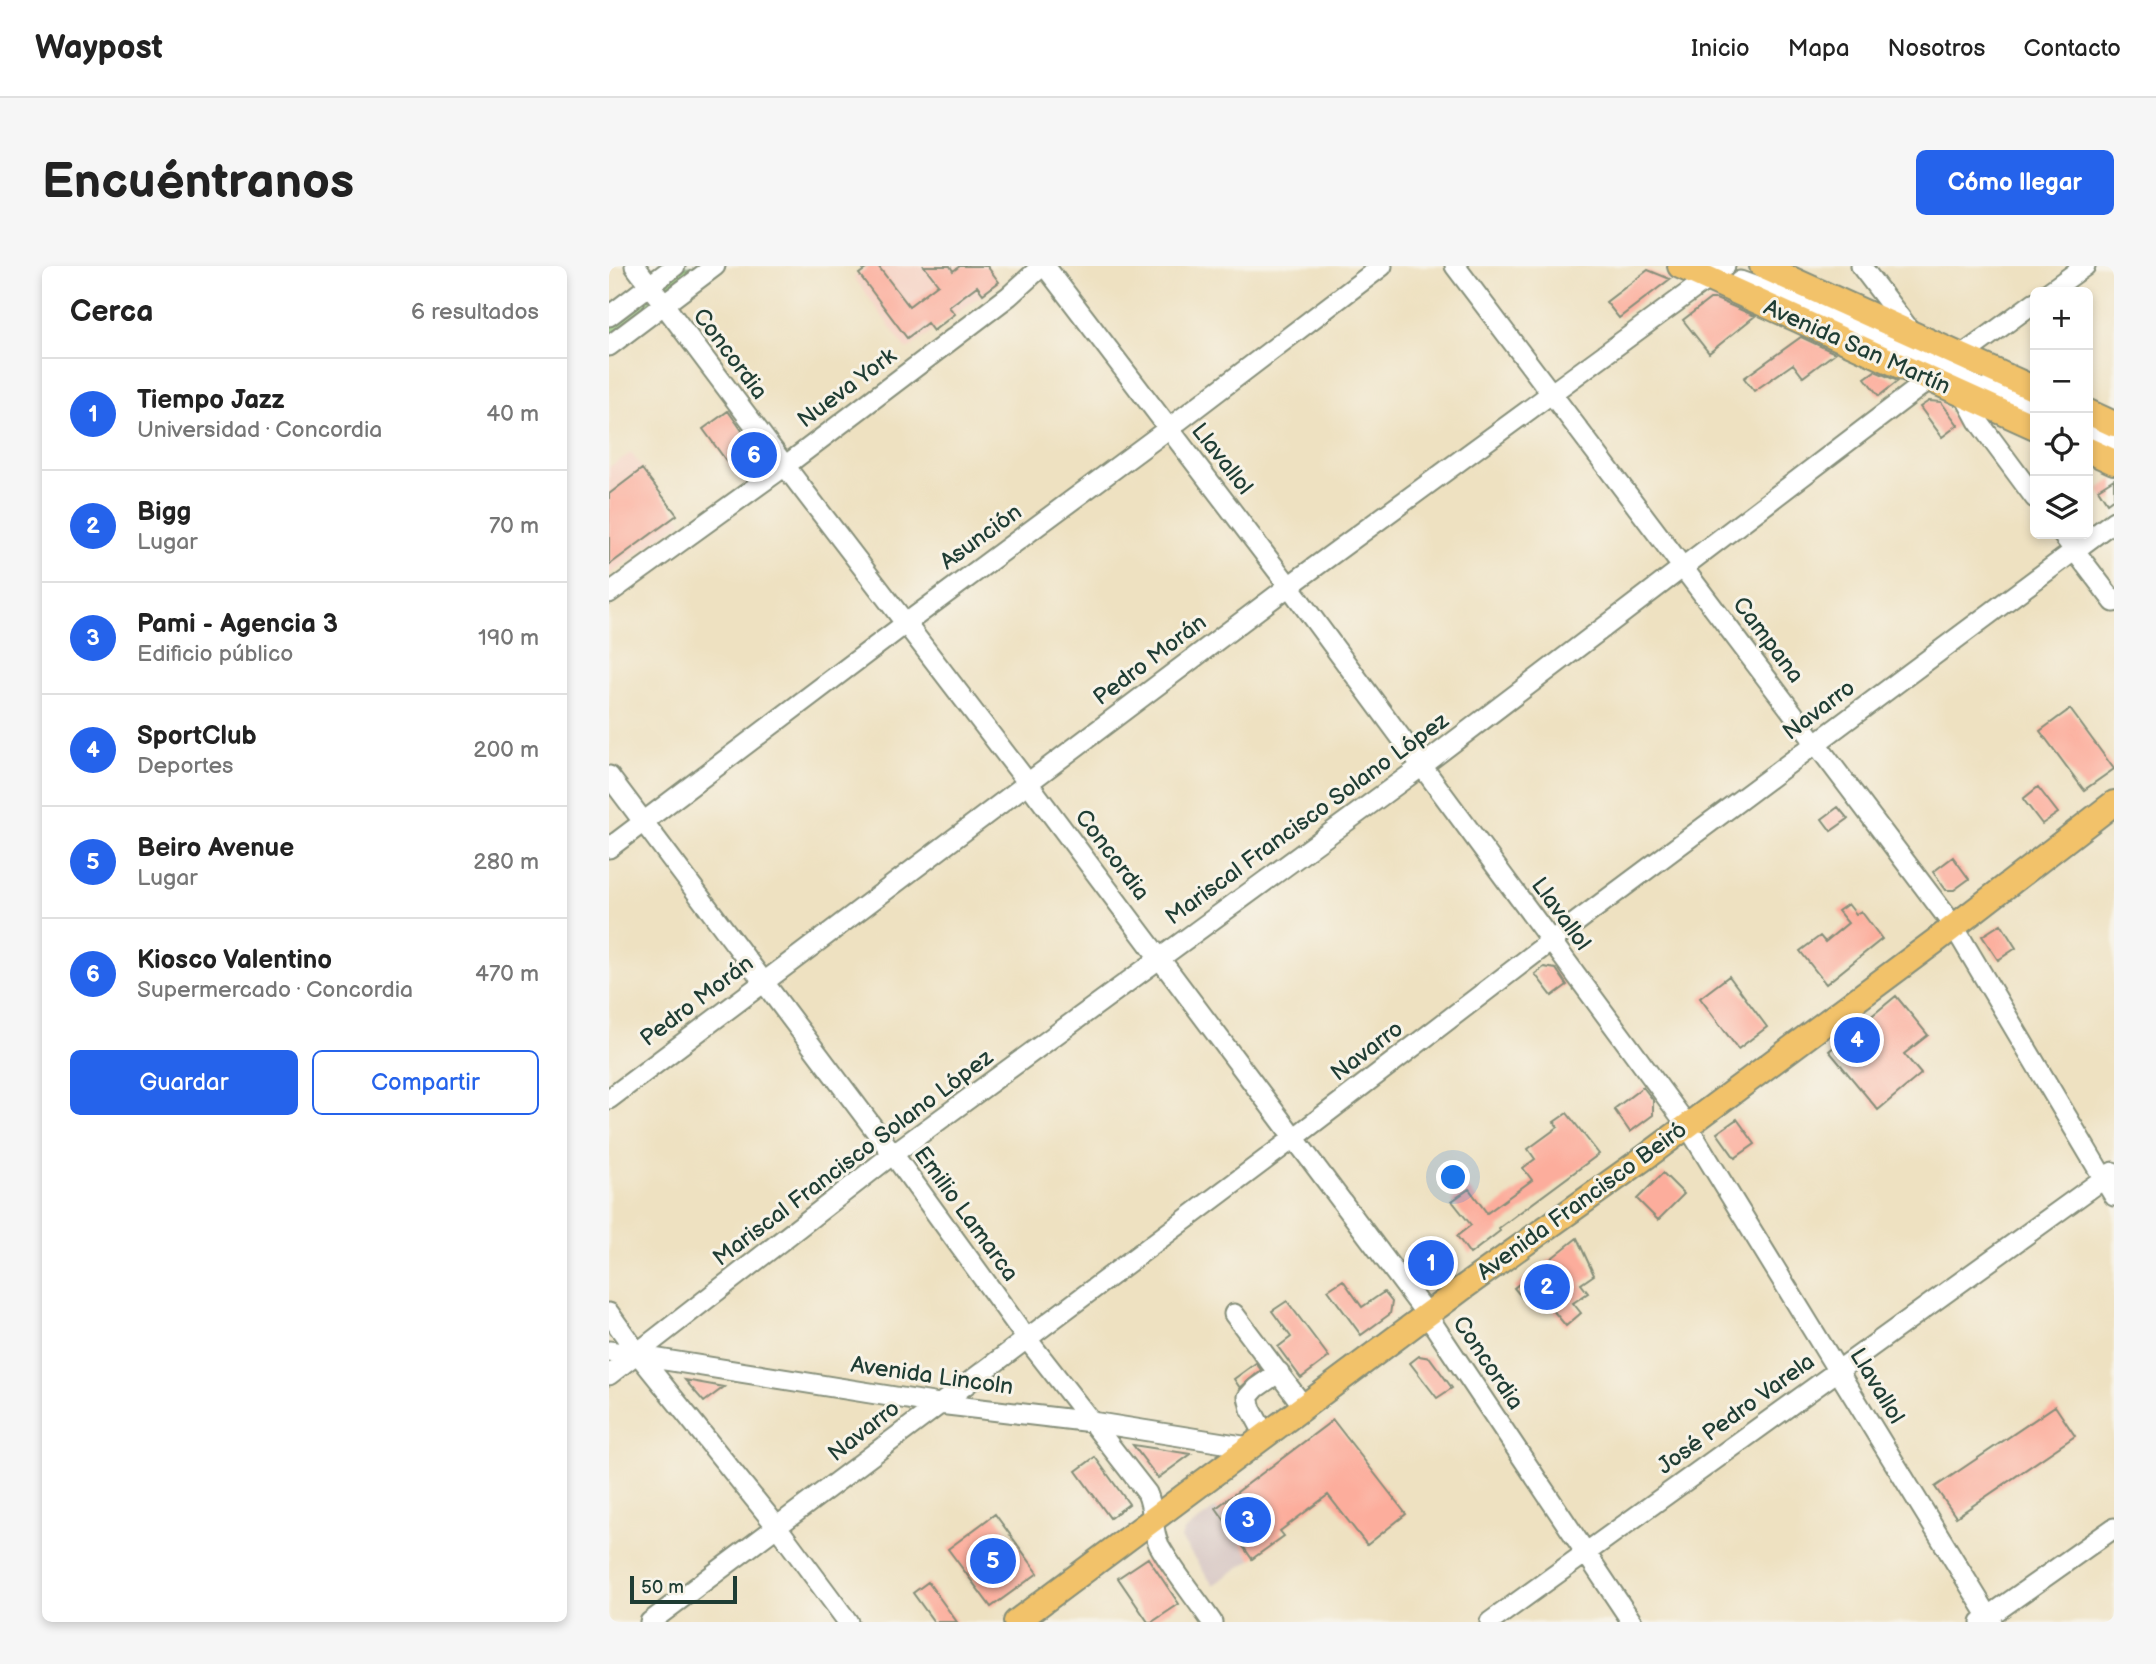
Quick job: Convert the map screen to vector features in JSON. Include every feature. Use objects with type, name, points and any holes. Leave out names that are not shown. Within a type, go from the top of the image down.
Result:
[{"type":"main road","name":"Avenida San Martín","points":[[1680,266],[1714,271],[1946,367],[2030,387]]},
{"type":"main road","name":"Avenida San Martín","points":[[1762,266],[1913,333],[1946,367],[1964,395],[2030,425]]},
{"type":"main road","points":[[2090,413],[2114,424]]},
{"type":"main road","points":[[2093,452],[2114,462]]},
{"type":"main road","name":"Avenida Francisco Beiró","points":[[1016,1622],[1304,1406],[1934,942],[2114,803]]},
{"type":"street","name":"Concordia","points":[[635,266],[1028,783],[1427,1315],[1632,1622]]},
{"type":"street","points":[[609,316],[675,266]]},
{"type":"street","points":[[609,346],[715,266]]},
{"type":"street","name":"Llavallol","points":[[1043,266],[1289,586],[1687,1125],[1839,1370],[1987,1620]]},
{"type":"street","name":"Nueva York","points":[[609,593],[785,466],[1009,296],[1043,266]]},
{"type":"street","name":"Asunción","points":[[609,848],[1382,266]]},
{"type":"street","name":"Campana","points":[[1455,266],[1953,925],[2109,1175],[2114,1196]]},
{"type":"street","points":[[1747,266],[1763,276],[1925,350],[1946,367],[2033,413]]},
{"type":"street","points":[[1861,266],[1913,333]]},
{"type":"street","points":[[2056,287],[2085,266]]},
{"type":"street","name":"Pedro Morán","points":[[609,1099],[1289,586],[1714,271]]},
{"type":"street","name":"Mariscal Francisco Solano López","points":[[609,1375],[893,1154],[1422,766],[2030,306]]},
{"type":"street","points":[[1946,367],[2030,405]]},
{"type":"street","points":[[1964,395],[1978,421],[2030,491]]},
{"type":"street","points":[[2093,433],[2114,440]]},
{"type":"street","points":[[2093,441],[2114,451]]},
{"type":"street","name":"Navarro","points":[[650,1622],[1814,744],[2068,541],[2114,521]]},
{"type":"street","points":[[2068,541],[2114,602]]},
{"type":"street","name":"Emilio Lamarca","points":[[609,776],[893,1154],[1027,1339],[1147,1493],[1153,1507],[1152,1520],[1159,1545],[1212,1622]]},
{"type":"street","name":"José Pedro Varela","points":[[1490,1622],[2109,1175]]},
{"type":"street","points":[[609,1313],[638,1354],[778,1528],[848,1622]]},
{"type":"street","points":[[1234,1314],[1304,1406]]},
{"type":"street","name":"Avenida Lincoln","points":[[609,1351],[939,1404],[1257,1441]]},
{"type":"street","points":[[1257,1441],[1248,1397],[1279,1372]]},
{"type":"street","points":[[1987,1620],[2114,1528]]},
{"type":"shaded area","points":[[867,266],[987,266],[999,282],[907,350],[854,277]]},
{"type":"shaded area","points":[[631,453],[682,521],[609,575],[609,467]]},
{"type":"shaded area","points":[[1216,1508],[1252,1559],[1213,1585],[1181,1539],[1183,1532]]},
{"type":"green space","points":[[675,266],[715,266],[609,346],[609,316]]},
{"type":"building","points":[[870,266],[878,266],[909,306],[938,284],[924,266],[950,266],[953,271],[960,266],[987,266],[999,282],[983,294],[977,286],[949,307],[955,314],[933,331],[927,323],[907,338],[859,274]]},
{"type":"building","points":[[1648,270],[1670,279],[1619,318],[1606,302]]},
{"type":"building","points":[[1710,299],[1716,299],[1755,316],[1709,353],[1683,320]]},
{"type":"building","points":[[1801,337],[1835,353],[1803,377],[1793,364],[1754,391],[1744,378]]},
{"type":"building","points":[[1875,371],[1898,381],[1879,396],[1865,378]]},
{"type":"building","points":[[1929,401],[1941,402],[1958,425],[1942,437],[1920,407]]},
{"type":"building","points":[[728,411],[760,456],[736,474],[703,429]]},
{"type":"building","points":[[642,469],[677,515],[609,565],[609,494]]},
{"type":"building","points":[[2114,479],[2114,498],[2107,503],[2098,489]]},
{"type":"building","points":[[2070,709],[2114,769],[2084,790],[2040,731]]},
{"type":"building","points":[[2038,787],[2058,813],[2042,824],[2023,799]]},
{"type":"building","points":[[1838,807],[1848,819],[1831,831],[1822,819]]},
{"type":"building","points":[[1953,857],[1969,879],[1954,890],[1946,890],[1933,872]]},
{"type":"building","points":[[1848,904],[1856,914],[1861,911],[1882,939],[1826,984],[1800,951],[1820,936],[1825,942],[1848,923],[1838,911]]},
{"type":"building","points":[[2001,924],[2016,948],[1998,960],[1982,936]]},
{"type":"building","points":[[1544,967],[1556,969],[1567,985],[1552,996],[1535,974]]},
{"type":"building","points":[[1729,976],[1767,1027],[1738,1049],[1700,998]]},
{"type":"building","points":[[1896,996],[1928,1035],[1904,1054],[1921,1074],[1878,1110],[1829,1051]]},
{"type":"building","points":[[1643,1087],[1653,1100],[1653,1115],[1630,1132],[1614,1109]]},
{"type":"building","points":[[1567,1113],[1599,1154],[1499,1228],[1500,1231],[1470,1254],[1457,1236],[1471,1225],[1452,1201],[1469,1189],[1487,1213],[1532,1180],[1523,1168],[1535,1159],[1528,1149],[1558,1127],[1554,1122]]},
{"type":"building","points":[[1737,1119],[1755,1144],[1735,1158],[1717,1133]]},
{"type":"building","points":[[1663,1173],[1684,1194],[1658,1220],[1637,1199]]},
{"type":"building","points":[[1577,1238],[1594,1275],[1581,1284],[1588,1293],[1573,1303],[1581,1313],[1566,1326],[1542,1297],[1530,1307],[1514,1288]]},
{"type":"building","points":[[1435,1244],[1452,1265],[1433,1279],[1418,1278],[1408,1263]]},
{"type":"building","points":[[1343,1280],[1362,1307],[1384,1292],[1392,1302],[1390,1314],[1361,1335],[1328,1290]]},
{"type":"building","points":[[1287,1301],[1329,1357],[1301,1378],[1278,1347],[1291,1337],[1272,1311]]},
{"type":"building","points":[[1419,1356],[1430,1358],[1452,1388],[1437,1398],[1410,1363]]},
{"type":"building","points":[[1256,1363],[1261,1370],[1240,1388],[1234,1379]]},
{"type":"building","points":[[685,1380],[724,1387],[704,1402]]},
{"type":"building","points":[[2055,1406],[2075,1436],[1956,1517],[1935,1487]]},
{"type":"building","points":[[1333,1420],[1406,1514],[1367,1545],[1328,1495],[1280,1531],[1284,1536],[1252,1559],[1216,1508]]},
{"type":"building","points":[[1133,1445],[1191,1454],[1158,1478]]},
{"type":"building","points":[[1095,1457],[1129,1504],[1110,1518],[1076,1471]]},
{"type":"building","points":[[995,1514],[1038,1573],[991,1607],[948,1549]]},
{"type":"building","points":[[1148,1558],[1179,1604],[1152,1622],[1148,1622],[1118,1578]]},
{"type":"building","points":[[928,1582],[957,1622],[934,1622],[913,1593]]},
{"type":"place","name":"Kiosco Valentino","points":[[754,455]]},
{"type":"place","name":"SportClub","points":[[1857,1040]]},
{"type":"place","name":"Tiempo Jazz","points":[[1431,1263]]},
{"type":"place","name":"Bigg","points":[[1547,1287]]},
{"type":"place","name":"Pami - Agencia 3","points":[[1248,1520]]},
{"type":"place","name":"Beiro Avenue","points":[[993,1561]]}]
